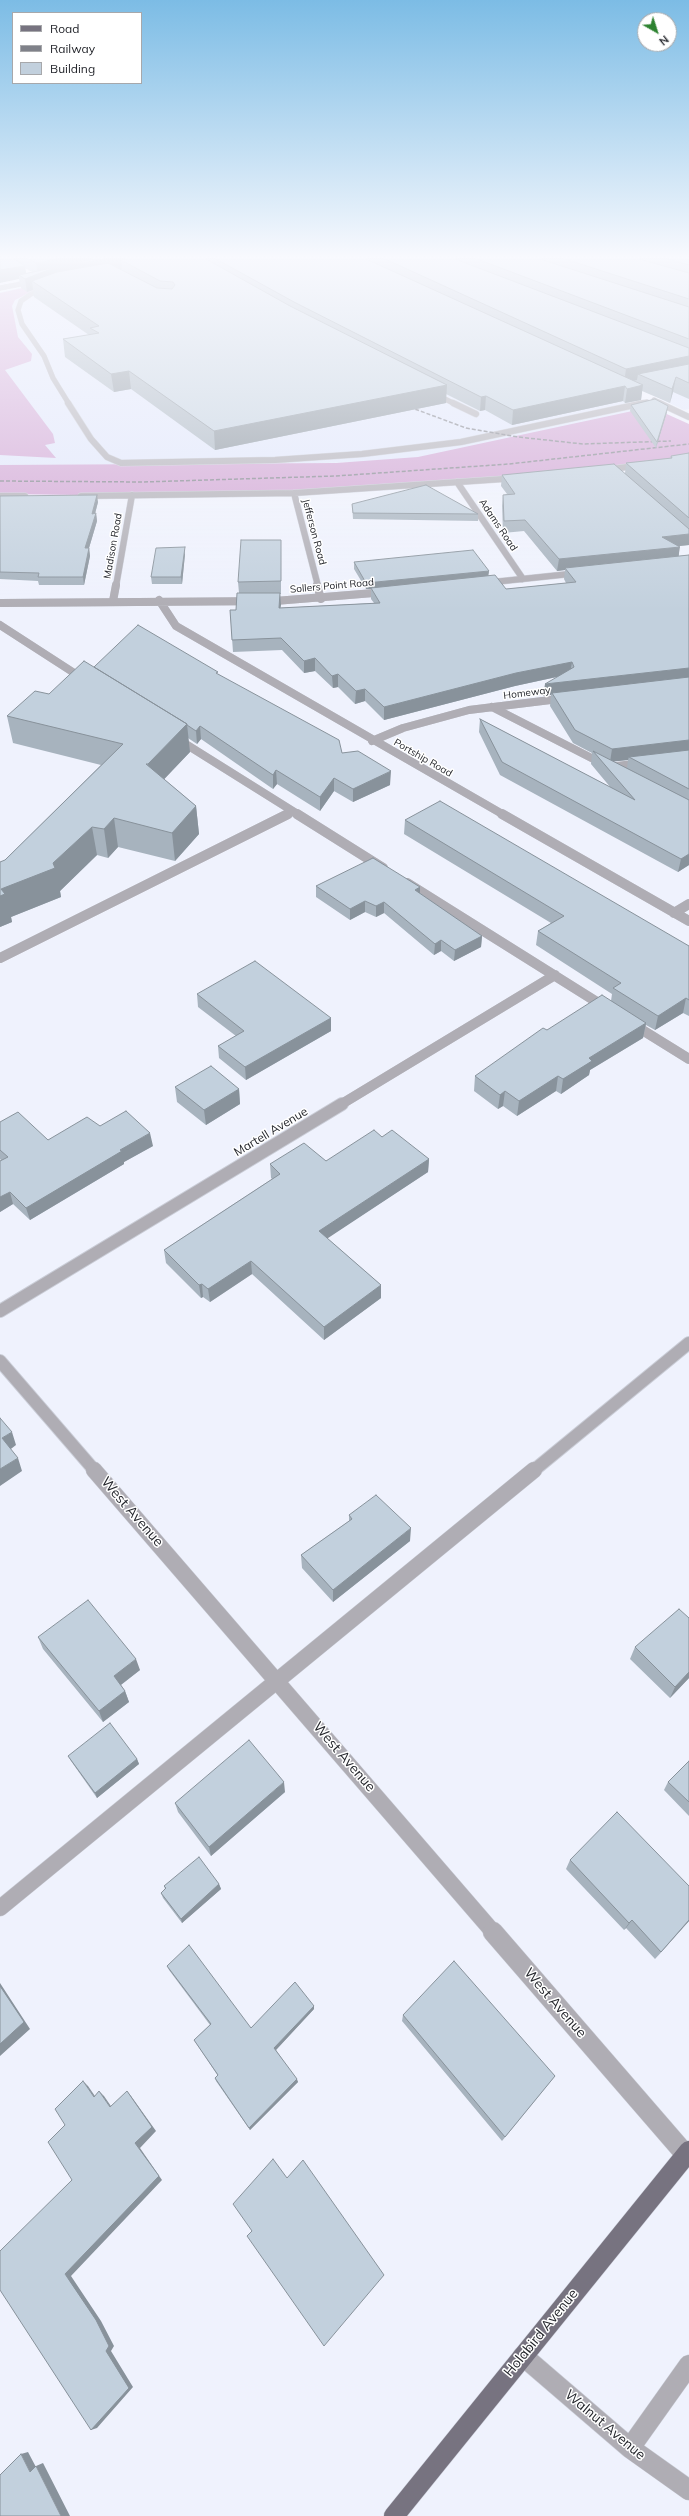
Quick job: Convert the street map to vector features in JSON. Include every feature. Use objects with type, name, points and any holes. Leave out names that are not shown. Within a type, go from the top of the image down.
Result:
[{"type":"main road","name":"Holabird Avenue","points":[[394,2516],[687,2153]]},
{"type":"street","points":[[52,376],[91,439],[107,457],[121,463],[275,460],[415,448],[485,438],[655,401]]},
{"type":"street","points":[[426,389],[476,414]]},
{"type":"street","points":[[642,395],[687,415]]},
{"type":"street","points":[[597,470],[653,464]]},
{"type":"street","points":[[613,469],[619,474]]},
{"type":"street","points":[[72,496],[294,493],[527,477]]},
{"type":"street","name":"Adams Road","points":[[457,482],[523,579]]},
{"type":"street","name":"Jefferson Road","points":[[294,493],[321,599]]},
{"type":"street","name":"Madison Road","points":[[113,601],[132,495]]},
{"type":"street","points":[[0,496],[35,496]]},
{"type":"street","points":[[479,583],[586,572]]},
{"type":"street","name":"Sollers Point Road","points":[[0,603],[321,599],[396,591]]},
{"type":"street","name":"Portship Road","points":[[159,600],[165,612],[176,626],[372,741],[689,921]]},
{"type":"street","points":[[0,625],[90,684]]},
{"type":"street","name":"Homeway","points":[[372,741],[403,728],[440,717],[492,707],[579,697]]},
{"type":"street","points":[[492,707],[622,774]]},
{"type":"street","points":[[170,734],[292,812],[689,1059]]},
{"type":"street","points":[[609,767],[653,762]]},
{"type":"street","points":[[0,958],[292,812]]},
{"type":"street","points":[[674,913],[689,904]]},
{"type":"street","name":"Martell Avenue","points":[[0,1310],[555,975]]},
{"type":"street","points":[[0,1908],[689,1343]]},
{"type":"street","name":"West Avenue","points":[[0,1361],[687,2153]]},
{"type":"street","name":"Walnut Avenue","points":[[523,2356],[630,2448],[689,2490]]},
{"type":"street","points":[[630,2448],[689,2365]]},
{"type":"shaded area","points":[[0,376],[579,376],[689,429],[443,460],[0,471]]},
{"type":"shaded area","points":[[0,376],[10,376],[53,434],[55,443],[45,445],[56,458],[0,455]]},
{"type":"shaded area","points":[[689,385],[689,409],[684,410],[648,393]]},
{"type":"shaded area","points":[[651,407],[689,424],[689,458],[544,475],[326,490],[80,495],[0,494],[0,465],[336,463],[418,457]]},
{"type":"building","points":[[137,376],[430,376],[447,385],[214,431]]},
{"type":"building","points":[[440,376],[624,376],[643,385],[627,389],[625,386],[513,410],[486,396],[481,397]]},
{"type":"building","points":[[643,376],[689,376],[689,383],[676,377],[672,389]]},
{"type":"building","points":[[655,399],[668,406],[657,442],[631,405]]},
{"type":"building","points":[[689,453],[689,518],[626,463],[672,458],[671,456]]},
{"type":"building","points":[[614,464],[689,529],[689,534],[662,537],[680,547],[559,559],[525,520],[504,521],[503,495],[515,494],[502,475]]},
{"type":"building","points":[[426,485],[478,514],[353,513],[352,504]]},
{"type":"building","points":[[97,495],[92,514],[96,513],[85,548],[89,548],[83,577],[38,577],[39,573],[0,572],[0,496]]},
{"type":"building","points":[[241,540],[281,540],[281,581],[238,582]]},
{"type":"building","points":[[185,547],[181,577],[151,577],[156,548]]},
{"type":"building","points":[[473,550],[489,571],[366,583],[354,562]]},
{"type":"building","points":[[689,555],[689,668],[545,684],[574,667],[572,662],[516,673],[384,707],[365,689],[356,691],[338,674],[332,676],[315,658],[304,661],[281,638],[232,640],[230,610],[236,610],[237,593],[280,593],[279,608],[380,603],[371,588],[495,575],[506,589],[576,582],[565,568]]},
{"type":"building","points":[[138,625],[218,672],[216,673],[339,740],[342,753],[358,751],[391,771],[353,789],[334,778],[320,797],[276,770],[273,775],[200,726],[196,731],[94,667]]},
{"type":"building","points":[[84,661],[187,724],[148,764],[146,764],[196,806],[172,833],[114,818],[104,829],[92,827],[53,863],[55,868],[1,889],[5,894],[0,896],[0,862],[5,860],[123,744],[7,716],[35,691],[49,694]]},
{"type":"building","points":[[689,677],[689,740],[612,749],[575,730],[552,693]]},
{"type":"building","points":[[480,719],[635,800],[593,751],[689,800],[689,854],[681,859],[502,762]]},
{"type":"building","points":[[689,750],[689,789],[629,757]]},
{"type":"building","points":[[440,801],[689,946],[689,1000],[686,998],[658,1016],[613,988],[621,983],[538,931],[564,916],[405,820]]},
{"type":"building","points":[[373,858],[420,887],[415,890],[482,936],[455,950],[441,940],[435,944],[384,902],[376,906],[365,901],[350,909],[316,886]]},
{"type":"building","points":[[255,961],[331,1018],[245,1067],[218,1046],[244,1031],[197,994]]},
{"type":"building","points":[[602,995],[646,1023],[589,1058],[592,1061],[563,1079],[558,1076],[519,1101],[505,1091],[500,1095],[475,1076],[543,1028],[547,1030]]},
{"type":"building","points":[[211,1066],[239,1089],[204,1110],[175,1087]]},
{"type":"building","points":[[126,1111],[150,1133],[26,1208],[10,1192],[0,1197],[0,1161],[8,1157],[0,1150],[0,1122],[18,1112],[48,1140],[87,1117],[100,1126]]},
{"type":"building","points":[[374,1130],[382,1137],[392,1130],[429,1159],[319,1231],[381,1285],[324,1327],[251,1261],[208,1289],[202,1284],[199,1285],[164,1250],[280,1174],[270,1164],[304,1143],[326,1161]]},
{"type":"building","points":[[0,1418],[12,1432],[2,1438],[18,1458],[0,1469]]},
{"type":"building","points":[[376,1495],[411,1528],[333,1590],[301,1555],[352,1519],[349,1515]]},
{"type":"building","points":[[88,1600],[136,1659],[114,1676],[125,1691],[99,1711],[38,1637]]},
{"type":"building","points":[[679,1609],[689,1618],[689,1672],[675,1687],[635,1647]]},
{"type":"building","points":[[110,1723],[137,1759],[95,1793],[68,1756]]},
{"type":"building","points":[[249,1740],[284,1782],[209,1847],[175,1803]]},
{"type":"building","points":[[689,1761],[689,1802],[668,1782]]},
{"type":"building","points":[[617,1812],[689,1886],[689,1920],[661,1952],[632,1920],[629,1923],[570,1860]]},
{"type":"building","points":[[199,1857],[219,1884],[181,1919],[161,1893],[166,1888],[164,1886]]},
{"type":"building","points":[[189,1945],[251,2028],[295,1982],[314,2006],[274,2048],[297,2079],[249,2128],[215,2078],[218,2075],[194,2040],[211,2024],[167,1966]]},
{"type":"building","points":[[454,1961],[555,2076],[505,2137],[403,2015]]},
{"type":"building","points":[[0,1986],[24,2022],[0,2044]]},
{"type":"building","points":[[83,2081],[94,2097],[99,2091],[110,2107],[127,2091],[152,2127],[135,2143],[159,2176],[65,2274],[96,2320],[109,2346],[106,2351],[129,2388],[91,2430],[0,2290],[0,2251],[72,2180],[48,2142],[65,2125],[55,2109]]},
{"type":"building","points":[[273,2159],[287,2178],[303,2160],[384,2275],[324,2346],[247,2236],[252,2231],[233,2204]]},
{"type":"building","points":[[21,2454],[30,2472],[36,2466],[61,2516],[0,2516],[0,2475]]},
{"type":"railway","points":[[404,405],[466,428],[518,437],[583,444],[671,441]]},
{"type":"railway","points":[[0,481],[142,482],[336,476],[509,464],[689,444]]}]
